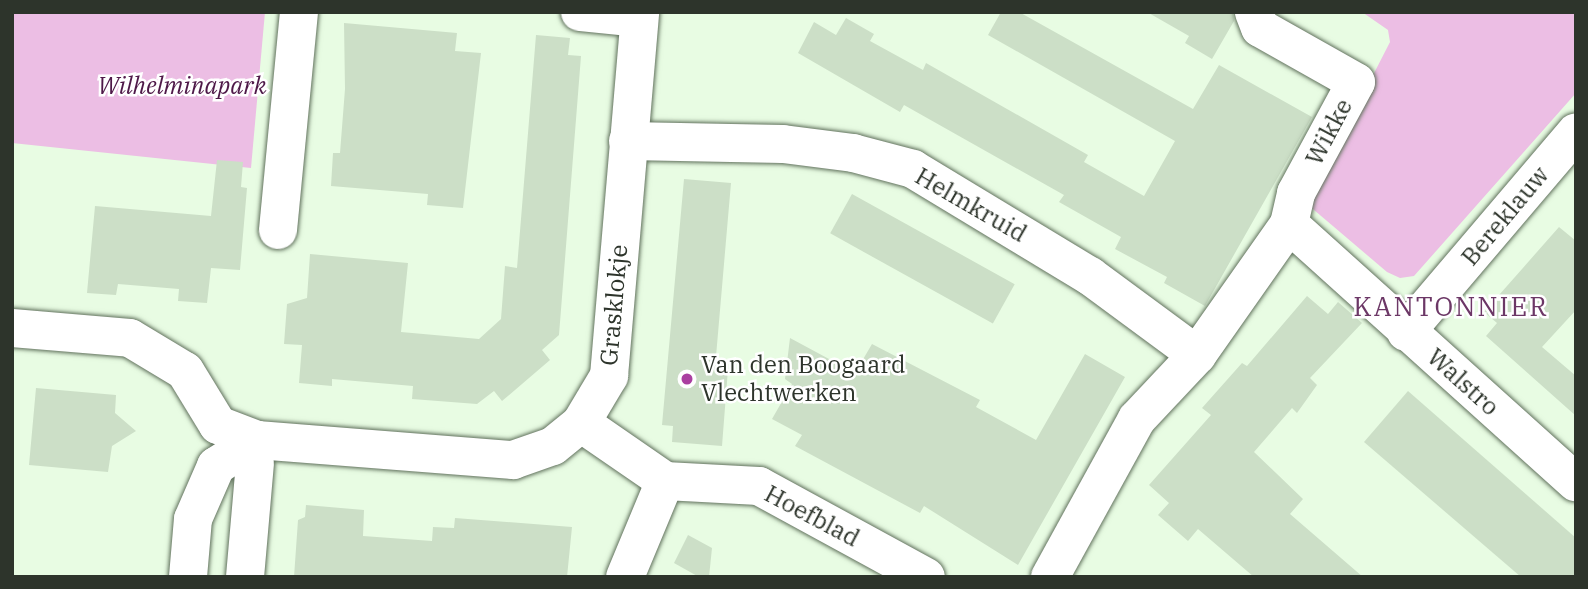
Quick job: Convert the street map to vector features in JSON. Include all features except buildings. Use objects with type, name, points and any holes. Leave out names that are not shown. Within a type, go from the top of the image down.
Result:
[{"type":"street","points":[[278,230],[299,12]]},
{"type":"street","points":[[580,12],[640,15]]},
{"type":"street","name":"Wikke","points":[[1254,12],[1260,28],[1356,82],[1296,193],[1289,224]]},
{"type":"street","name":"Grasklokje","points":[[12,328],[130,338],[185,371],[218,425],[256,452],[513,460],[553,446],[581,423],[609,376],[640,15]]},
{"type":"street","name":"Bereklauw","points":[[1406,332],[1576,132]]},
{"type":"street","name":"Helmkruid","points":[[628,141],[783,144],[853,153],[913,169],[1090,276],[1197,355]]},
{"type":"street","points":[[1050,577],[1137,419],[1197,355],[1289,224]]},
{"type":"street","name":"Walstro","points":[[1289,224],[1576,482]]},
{"type":"street","points":[[581,423],[665,481],[625,577]]},
{"type":"street","points":[[188,577],[193,519],[216,466],[256,452],[245,577]]},
{"type":"street","name":"Hoefblad","points":[[665,481],[758,486],[926,577]]},
{"type":"green space","name":"Wilhelminapark","points":[[12,12],[265,12],[251,168],[12,143]]},
{"type":"green space","points":[[1362,12],[1576,12],[1576,93],[1414,276],[1400,278],[1387,272],[1307,204],[1390,42],[1388,30]]},
{"type":"place","name":"Van den Boogaard Vlechtwerken","points":[[687,379]]},
{"type":"district","name":"KANTONNIER","points":[[1451,307]]}]
